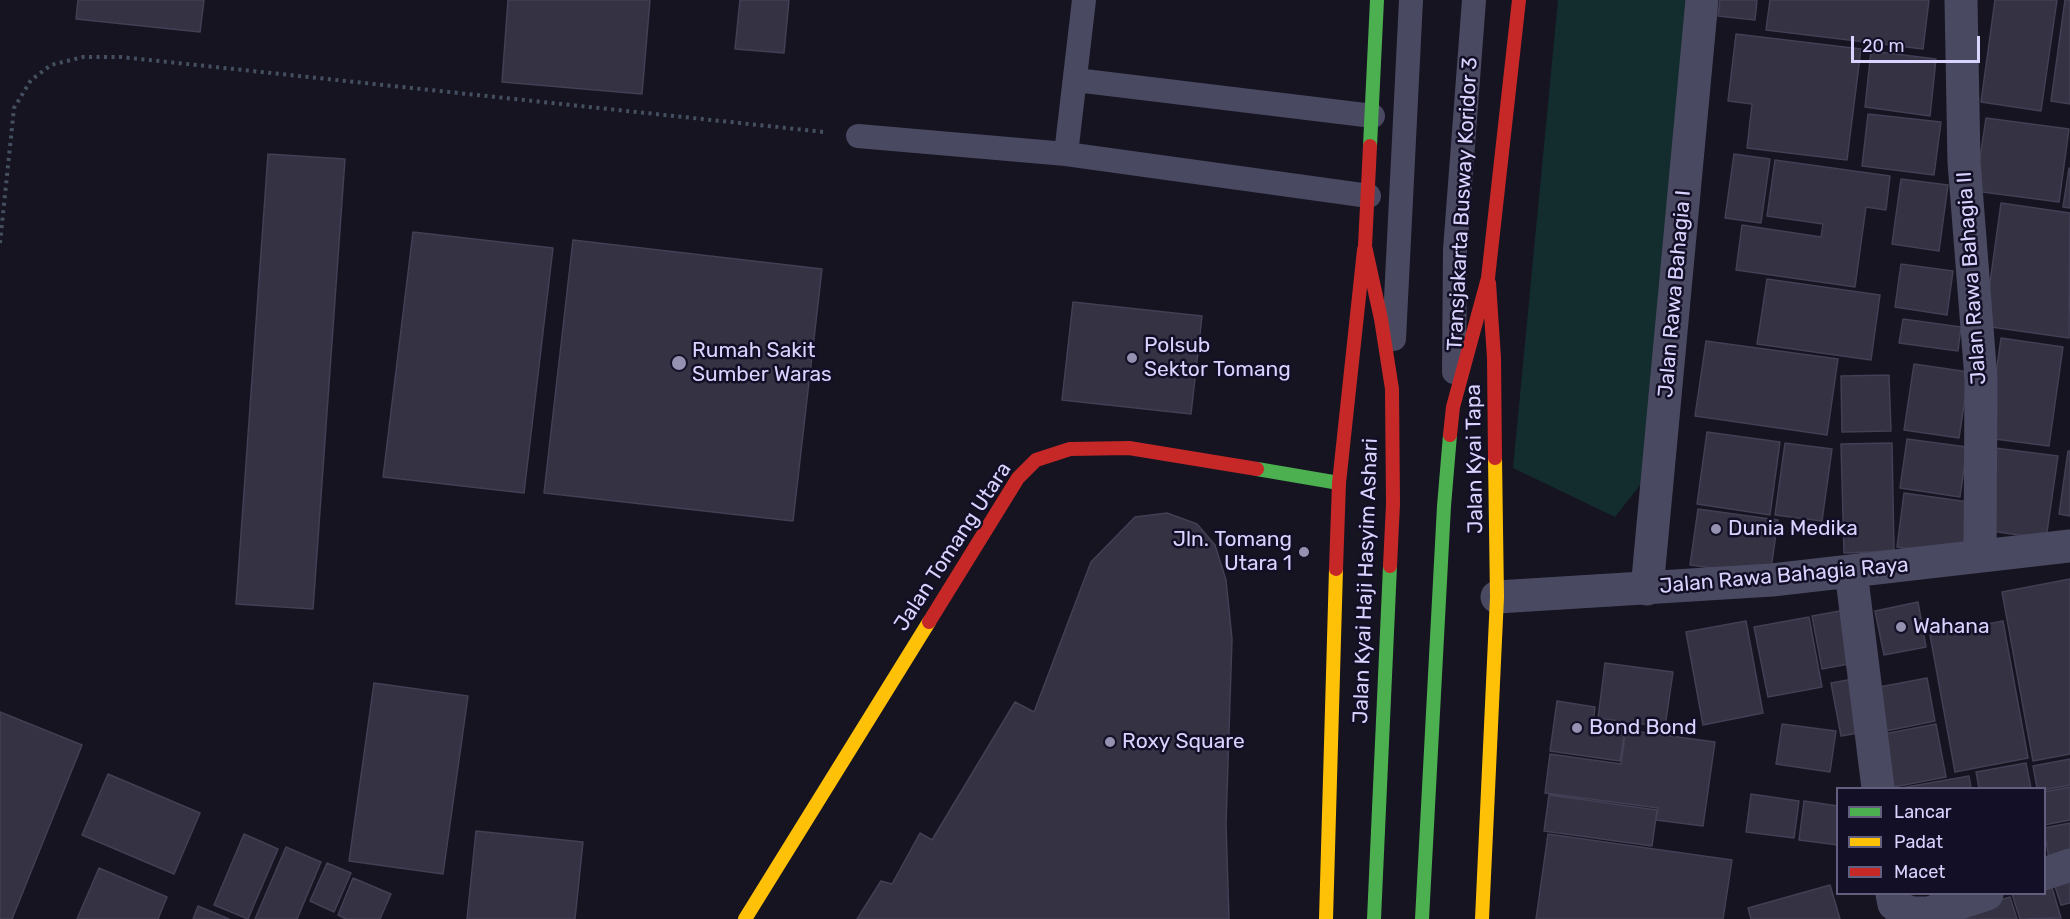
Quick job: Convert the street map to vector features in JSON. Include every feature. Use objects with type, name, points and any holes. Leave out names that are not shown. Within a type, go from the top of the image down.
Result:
[{"type":"main road","points":[[1326,919],[1339,483],[1369,196],[1377,0]]},
{"type":"main road","name":"Jalan Kyai Tapa","points":[[1482,919],[1497,597],[1494,358],[1488,278],[1519,0]]},
{"type":"main road","name":"Jalan Kyai Haji Hasyim Ashari","points":[[1365,246],[1381,319],[1392,389],[1393,504],[1374,919]]},
{"type":"main road","points":[[1422,919],[1444,506],[1454,407],[1488,278]]},
{"type":"main road","name":"Jalan Tomang Utara","points":[[745,919],[1018,478],[1036,460],[1070,449],[1129,448],[1339,483]]},
{"type":"street","name":"Jalan Rawa Bahagia I","points":[[1647,589],[1702,0]]},
{"type":"street","name":"Jalan Rawa Bahagia II","points":[[1961,0],[1964,162],[1981,379],[1980,556]]},
{"type":"street","name":"Jalan Rawa Bahagia Raya","points":[[1497,597],[1647,589],[1851,571],[2070,546]]},
{"type":"street","points":[[1851,571],[1878,787]]},
{"type":"street","points":[[2046,873],[2070,865]]},
{"type":"street","points":[[1892,895],[1894,904],[1901,909],[1912,913],[1929,914],[1984,895]]},
{"type":"lane","points":[[1066,154],[1084,0]]},
{"type":"lane","points":[[1392,389],[1411,0]]},
{"type":"lane","name":"Transjakarta Busway Koridor 3","points":[[1454,407],[1455,250],[1474,0]]},
{"type":"lane","points":[[1076,80],[1373,116]]},
{"type":"lane","points":[[858,136],[1066,154],[1369,196]]},
{"type":"path","points":[[0,243],[14,108],[31,80],[51,65],[83,57],[133,59],[858,136]]},
{"type":"green space","points":[[1558,0],[1693,0],[1641,484],[1615,517],[1513,468]]},
{"type":"building","points":[[78,0],[204,0],[200,32],[76,19]]},
{"type":"building","points":[[508,0],[650,0],[642,94],[502,82]]},
{"type":"building","points":[[740,0],[789,0],[784,53],[735,49]]},
{"type":"building","points":[[1720,0],[1757,0],[1755,20],[1718,16]]},
{"type":"building","points":[[1770,0],[1929,0],[1923,49],[1766,30]]},
{"type":"building","points":[[1995,0],[2057,0],[2041,111],[1981,102]]},
{"type":"building","points":[[2065,0],[2070,0],[2070,104],[2051,101]]},
{"type":"building","points":[[1736,34],[1861,49],[1847,160],[1747,148],[1752,104],[1728,101]]},
{"type":"building","points":[[1871,51],[1936,59],[1930,116],[1865,107]]},
{"type":"building","points":[[1868,114],[1941,122],[1934,175],[1862,166]]},
{"type":"building","points":[[1986,118],[2069,129],[2059,202],[1975,191]]},
{"type":"building","points":[[268,154],[345,159],[313,609],[236,604]]},
{"type":"building","points":[[1734,154],[1770,159],[1761,223],[1725,218]]},
{"type":"building","points":[[1775,160],[1890,176],[1886,210],[1866,207],[1855,287],[1736,270],[1742,225],[1821,237],[1823,224],[1767,216]]},
{"type":"building","points":[[2070,169],[2070,208],[2063,207]]},
{"type":"building","points":[[1901,179],[1948,185],[1939,251],[1892,244]]},
{"type":"building","points":[[2001,203],[2070,213],[2069,338],[1984,326]]},
{"type":"building","points":[[413,232],[553,248],[524,493],[383,477]]},
{"type":"building","points":[[573,240],[822,269],[793,521],[544,493]]},
{"type":"building","points":[[1901,264],[1953,271],[1947,315],[1895,307]]},
{"type":"building","points":[[1767,279],[1880,295],[1871,360],[1757,344]]},
{"type":"building","name":"Polsub Sektor Tomang","points":[[1073,302],[1202,316],[1191,414],[1062,400]]},
{"type":"building","points":[[1903,319],[1961,327],[1958,351],[1899,343]]},
{"type":"building","points":[[2001,338],[2063,347],[2049,446],[1987,438]]},
{"type":"building","points":[[1706,341],[1838,359],[1827,435],[1695,416]]},
{"type":"building","points":[[1914,364],[1969,372],[1959,438],[1904,430]]},
{"type":"building","points":[[1889,375],[1891,431],[1842,432],[1841,376]]},
{"type":"building","points":[[1707,432],[1780,442],[1770,515],[1697,504]]},
{"type":"building","points":[[1907,439],[1967,447],[1960,497],[1900,488]]},
{"type":"building","points":[[1785,443],[1832,449],[1822,521],[1775,515]]},
{"type":"building","points":[[1892,443],[1894,551],[1844,553],[1841,444]]},
{"type":"building","points":[[1995,448],[2058,456],[2046,539],[1984,530]]},
{"type":"building","points":[[2068,451],[2070,451],[2070,516],[2059,514]]},
{"type":"building","points":[[1904,493],[1969,502],[1962,556],[1897,547]]},
{"type":"building","points":[[1698,509],[1778,520],[1770,576],[1690,565]]},
{"type":"building","name":"Roxy Square","points":[[1167,513],[1197,524],[1215,545],[1226,580],[1232,639],[1226,824],[1229,919],[857,919],[881,881],[892,884],[920,833],[932,840],[1015,702],[1034,712],[1091,562],[1135,517]]},
{"type":"building","points":[[2070,579],[2070,754],[2033,761],[2002,592]]},
{"type":"building","points":[[1918,602],[1926,647],[1884,655],[1875,611]]},
{"type":"building","points":[[1845,610],[1854,663],[1822,669],[1812,616]]},
{"type":"building","points":[[1809,617],[1822,687],[1768,697],[1754,627]]},
{"type":"building","points":[[1746,621],[1763,713],[1703,725],[1686,632]]},
{"type":"building","points":[[2003,621],[2028,758],[1955,772],[1930,635]]},
{"type":"building","points":[[1605,663],[1673,672],[1665,727],[1598,718]]},
{"type":"building","points":[[1859,678],[1870,731],[1841,736],[1831,683]]},
{"type":"building","points":[[1927,678],[1935,721],[1881,732],[1874,688]]},
{"type":"building","points":[[374,683],[468,696],[443,874],[349,861]]},
{"type":"building","points":[[1557,701],[1595,707],[1593,723],[1625,728],[1620,761],[1550,751]]},
{"type":"building","points":[[0,712],[82,745],[12,919],[0,919]]},
{"type":"building","points":[[1782,724],[1836,731],[1830,772],[1776,764]]},
{"type":"building","points":[[1936,724],[1946,777],[1894,787],[1884,734]]},
{"type":"building","points":[[1626,730],[1715,742],[1703,826],[1656,820],[1658,808],[1545,793],[1550,754],[1621,764]]},
{"type":"building","points":[[2070,759],[2070,785],[2046,790],[2046,787],[2037,787],[2033,766]]},
{"type":"building","points":[[2026,763],[2031,787],[1979,787],[1976,772]]},
{"type":"building","points":[[108,774],[200,813],[174,874],[82,835]]},
{"type":"building","points":[[1969,776],[1971,787],[1907,787]]},
{"type":"building","points":[[2070,787],[2070,820],[2046,825],[2046,792]]},
{"type":"building","points":[[1751,794],[1799,801],[1794,838],[1746,832]]},
{"type":"building","points":[[1549,795],[1657,810],[1652,846],[1544,831]]},
{"type":"building","points":[[1804,801],[1836,806],[1836,845],[1799,840]]},
{"type":"building","points":[[2070,823],[2070,856],[2049,860],[2046,828]]},
{"type":"building","points":[[476,831],[583,842],[575,919],[467,919]]},
{"type":"building","points":[[244,834],[278,849],[248,919],[214,905]]},
{"type":"building","points":[[1548,834],[1732,860],[1723,919],[1536,919]]},
{"type":"building","points":[[286,847],[321,862],[297,919],[255,919]]},
{"type":"building","points":[[327,863],[351,873],[334,912],[310,901]]},
{"type":"building","points":[[99,868],[167,897],[158,919],[77,919]]},
{"type":"building","points":[[2070,868],[2070,903],[2061,905],[2051,874]]},
{"type":"building","points":[[2046,874],[2048,874],[2061,918],[2020,919],[2012,895],[2046,895]]},
{"type":"building","points":[[353,878],[391,894],[380,919],[346,919],[338,915]]},
{"type":"building","points":[[1830,885],[1840,919],[1751,919],[1748,908]]},
{"type":"building","points":[[2010,897],[2017,919],[1936,919]]},
{"type":"building","points":[[198,906],[229,919],[193,919]]},
{"type":"traffic: fast","points":[[1370,146],[1377,0]]},
{"type":"traffic: fast","points":[[1422,919],[1444,506],[1450,435]]},
{"type":"traffic: fast","points":[[1257,469],[1339,483]]},
{"type":"traffic: fast","points":[[1374,919],[1390,566]]},
{"type":"traffic: slow","points":[[1482,919],[1497,597],[1495,458]]},
{"type":"traffic: slow","points":[[1326,919],[1336,569]]},
{"type":"traffic: slow","points":[[745,919],[929,622]]},
{"type":"traffic: jam","points":[[1450,435],[1453,407],[1488,278],[1519,0]]},
{"type":"traffic: jam","points":[[1370,146],[1365,246],[1381,319],[1392,389],[1393,504],[1390,566]]},
{"type":"traffic: jam","points":[[1336,569],[1339,483],[1364,250]]},
{"type":"traffic: jam","points":[[1489,283],[1494,358],[1495,458]]},
{"type":"traffic: jam","points":[[929,622],[1018,478],[1036,460],[1070,449],[1129,448],[1257,469]]},
{"type":"place","name":"Polsub Sektor Tomang","points":[[1132,358]]},
{"type":"place","name":"Rumah Sakit Sumber Waras","points":[[679,363]]},
{"type":"place","name":"Dunia Medika","points":[[1716,529]]},
{"type":"place","name":"Jln. Tomang Utara 1","points":[[1304,552]]},
{"type":"place","name":"Wahana","points":[[1901,627]]},
{"type":"place","name":"Bond Bond","points":[[1577,728]]},
{"type":"place","name":"Roxy Square","points":[[1110,742]]}]
